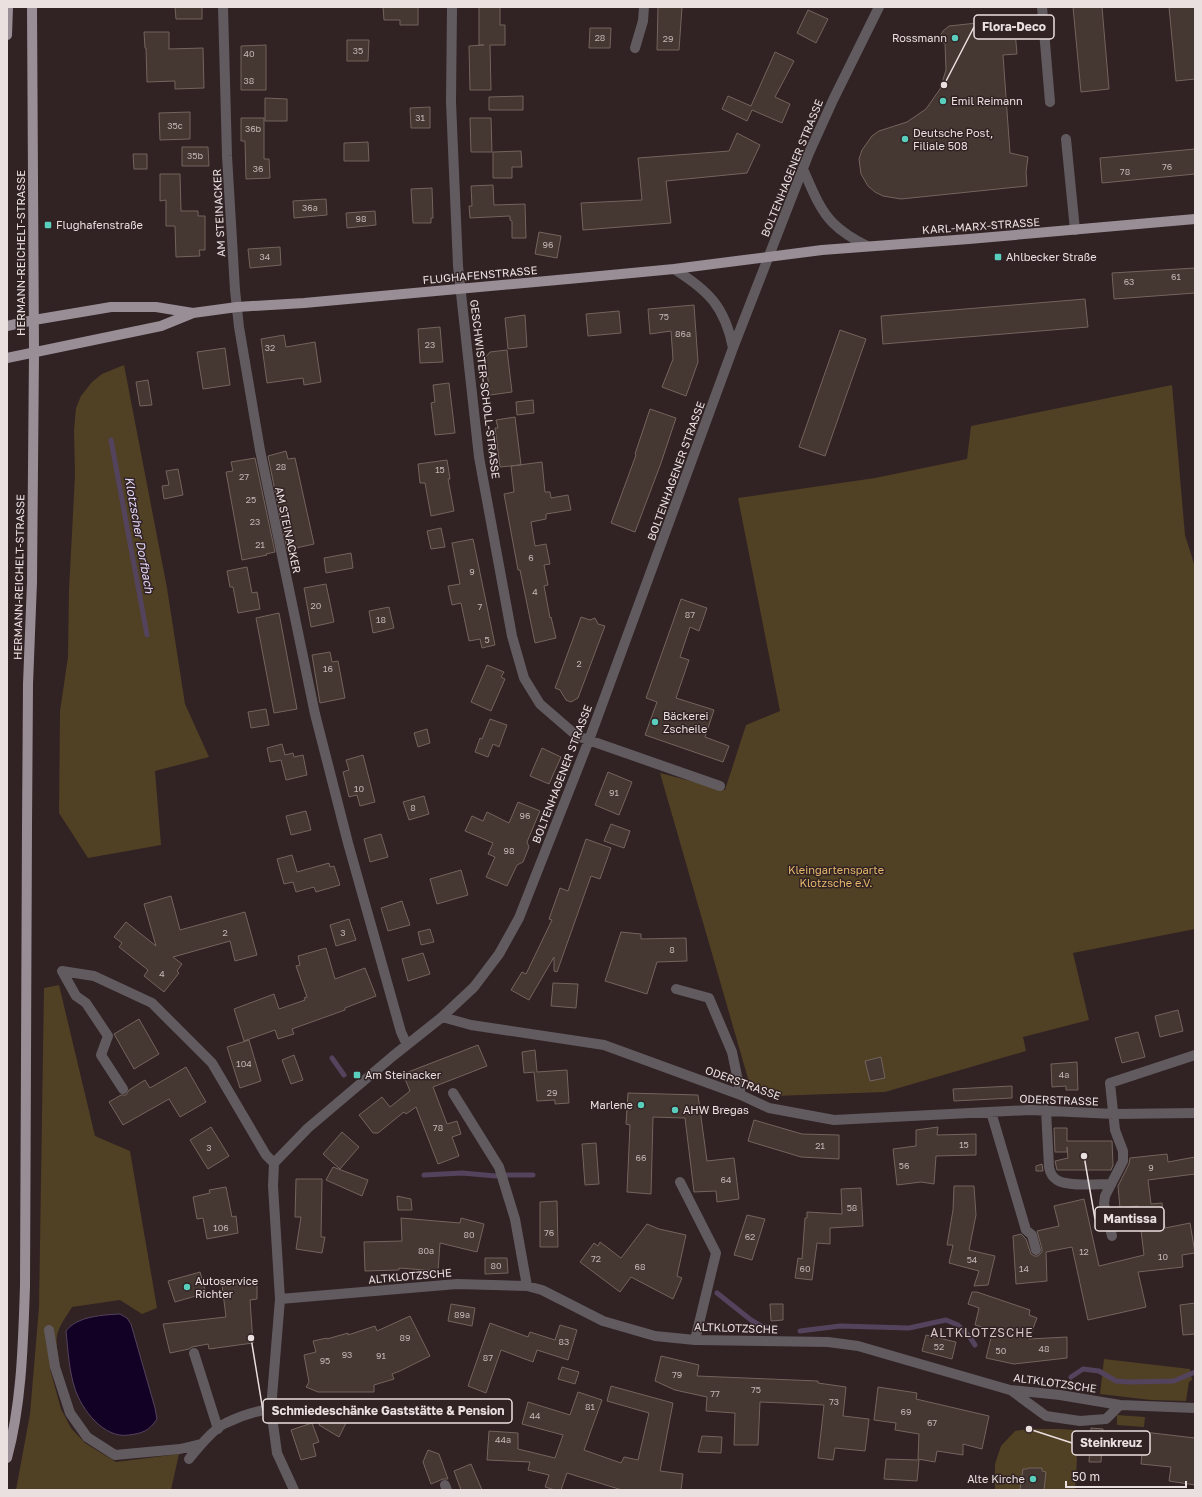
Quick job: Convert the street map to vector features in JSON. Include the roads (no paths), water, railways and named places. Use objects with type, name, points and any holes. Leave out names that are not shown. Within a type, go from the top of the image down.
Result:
[{"type":"main road","points":[[7,36],[8,7]]},
{"type":"main road","name":"HERMANN-REICHELT-STRASSE","points":[[7,1458],[18,1398],[23,1351],[25,1286],[26,826],[28,684],[32,582],[34,353],[32,7]]},
{"type":"main road","name":"KARL-MARX-STRASSE","points":[[769,256],[867,246],[1195,219]]},
{"type":"main road","name":"FLUGHAFENSTRASSE","points":[[7,358],[161,326],[193,313],[237,307],[304,303],[674,269],[769,256]]},
{"type":"main road","name":"FLUGHAFENSTRASSE","points":[[7,326],[112,307],[156,307],[193,313]]},
{"type":"street","name":"AM STEINACKER","points":[[223,7],[227,156],[235,290],[239,327],[260,450],[315,714],[352,858],[401,1032],[407,1045]]},
{"type":"street","name":"GESCHWISTER-SCHOLL-STRASSE","points":[[452,7],[451,102],[460,288],[479,457],[512,636],[524,678],[540,704],[577,736],[720,786]]},
{"type":"street","points":[[635,48],[643,21],[644,7]]},
{"type":"street","name":"BOLTENHAGENER STRASSE","points":[[274,1163],[308,1128],[442,1017],[474,987],[500,954],[519,918],[589,740],[733,348],[803,169],[833,100],[879,7]]},
{"type":"street","points":[[1042,7],[1050,102]]},
{"type":"street","points":[[1066,139],[1075,230]]},
{"type":"street","points":[[803,169],[816,198],[833,223],[848,236],[867,246]]},
{"type":"street","points":[[674,269],[694,281],[711,297],[724,319],[730,333],[733,348]]},
{"type":"street","points":[[122,1089],[101,1055],[108,1036],[86,1003],[76,996],[62,971],[94,976],[152,1003],[212,1063],[266,1155],[274,1163],[273,1186],[280,1298],[271,1409],[277,1453],[294,1490]]},
{"type":"street","points":[[676,989],[709,998],[732,1052],[741,1096]]},
{"type":"street","name":"ODERSTRASSE","points":[[442,1017],[471,1025],[604,1045],[741,1096],[769,1108],[834,1120],[1030,1110],[1114,1114],[1195,1113]]},
{"type":"street","name":"ODERSTRASSE","points":[[1114,1114],[1110,1083],[1195,1055]]},
{"type":"street","points":[[453,1093],[499,1167],[515,1219],[527,1286]]},
{"type":"street","points":[[1046,1110],[1049,1167],[1050,1174],[1055,1180],[1066,1184],[1110,1184]]},
{"type":"street","points":[[991,1112],[1026,1230],[1032,1235],[1036,1250]]},
{"type":"street","points":[[1112,1236],[1104,1204],[1105,1196],[1123,1161],[1123,1151],[1115,1130],[1114,1114]]},
{"type":"street","points":[[680,1182],[716,1253],[695,1340]]},
{"type":"street","name":"ALTKLOTZSCHE","points":[[280,1298],[457,1284],[527,1286],[542,1290],[603,1322],[655,1336],[695,1340],[828,1342],[858,1346],[1010,1390],[1060,1395],[1120,1406],[1195,1408]]},
{"type":"street","points":[[49,1330],[55,1367],[70,1413],[88,1437],[115,1455],[180,1449],[201,1444]]},
{"type":"street","points":[[194,1353],[218,1429]]},
{"type":"street","points":[[1010,1390],[1046,1416],[1080,1421],[1106,1419],[1120,1406]]},
{"type":"street","points":[[189,1459],[201,1444],[225,1423],[260,1411],[271,1409]]},
{"type":"waterway","name":"Klotzscher Dorfbach","points":[[111,440],[147,635]]},
{"type":"waterway","name":"Klotzscher Dorfbach","points":[[332,1058],[344,1075]]},
{"type":"waterway","name":"Klotzscher Dorfbach","points":[[424,1175],[462,1173],[496,1176]]},
{"type":"waterway","name":"Klotzscher Dorfbach","points":[[507,1175],[533,1175]]},
{"type":"waterway","name":"Klotzscher Dorfbach","points":[[717,1293],[751,1320],[761,1326],[776,1329]]},
{"type":"waterway","name":"Klotzscher Dorfbach","points":[[800,1331],[840,1326],[909,1328],[946,1320],[958,1325],[969,1336],[975,1345]]},
{"type":"waterway","name":"Klotzscher Dorfbach","points":[[1071,1377],[1083,1369],[1099,1371],[1116,1381],[1174,1381],[1195,1372]]},
{"type":"place","name":"Rossmann","points":[[955,38]]},
{"type":"place","name":"Flora-Deco","points":[[944,85]]},
{"type":"place","name":"Emil Reimann","points":[[943,101]]},
{"type":"place","name":"Deutsche Post, Filiale 508","points":[[905,139]]},
{"type":"place","name":"Flughafenstraße","points":[[48,225]]},
{"type":"place","name":"Ahlbecker Straße","points":[[998,257]]},
{"type":"place","name":"Bäckerei Zscheile","points":[[655,722]]},
{"type":"place","name":"Am Steinacker","points":[[357,1075]]},
{"type":"place","name":"Marlene","points":[[641,1105]]},
{"type":"place","name":"AHW Bregas","points":[[675,1110]]},
{"type":"place","name":"Mantissa","points":[[1084,1156]]},
{"type":"place","name":"Autoservice Richter","points":[[187,1287]]},
{"type":"place","name":"Schmiedeschänke Gaststätte & Pension","points":[[251,1338]]},
{"type":"place","name":"Steinkreuz","points":[[1029,1429]]},
{"type":"place","name":"Alte Kirche","points":[[1033,1479]]},
{"type":"district","name":"ALTKLOTZSCHE","points":[[982,1333]]},
{"type":"park label","name":"Kleingartensparte Klotzsche e.V.","points":[[836,876]]}]
